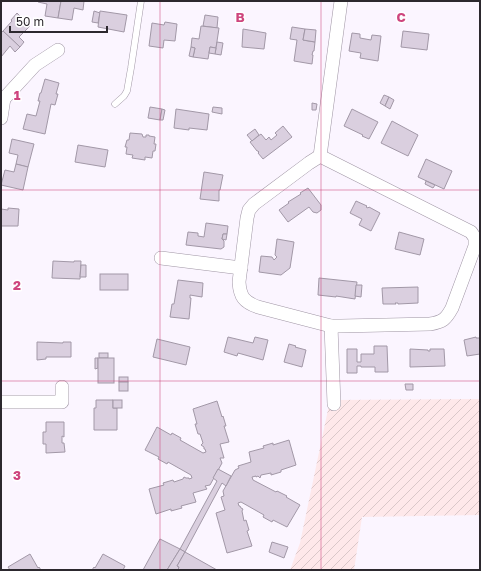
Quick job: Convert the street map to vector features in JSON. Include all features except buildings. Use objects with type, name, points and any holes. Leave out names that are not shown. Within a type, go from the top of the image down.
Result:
[{"type":"street","points":[[320,156],[341,1]]},
{"type":"street","points":[[1,118],[3,100],[35,65],[58,50]]},
{"type":"street","points":[[320,156],[471,232],[475,238],[475,246],[452,308],[444,320],[438,323],[430,324],[331,326],[258,308],[246,302],[242,297],[239,290],[239,282],[249,210],[254,204],[308,163],[320,156]]},
{"type":"street","points":[[161,258],[241,268]]},
{"type":"street","points":[[331,326],[334,404]]},
{"type":"street","points":[[1,402],[62,402],[62,387]]},
{"type":"lane","points":[[115,104],[127,91],[141,1]]},
{"type":"shaded area","points":[[480,399],[480,515],[362,517],[354,570],[290,570],[300,543],[330,400]]}]
